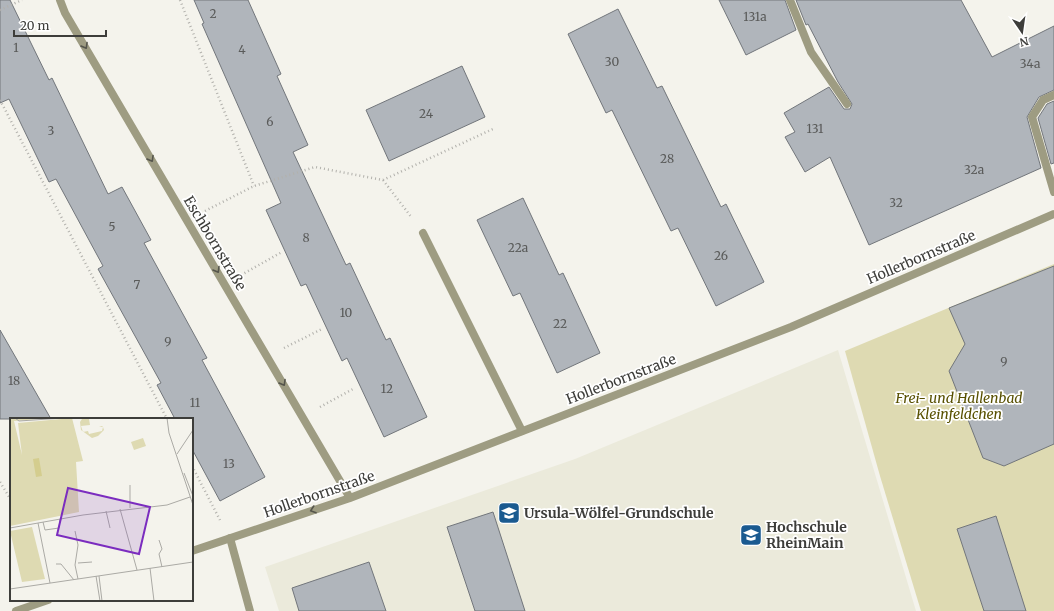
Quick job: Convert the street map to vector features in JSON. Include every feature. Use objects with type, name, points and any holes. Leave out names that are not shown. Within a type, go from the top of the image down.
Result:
[{"type":"street","name":"Eschbornstraße","points":[[60,0],[65,13],[350,498]]},
{"type":"street","points":[[790,0],[810,52],[847,104]]},
{"type":"street","points":[[1054,95],[1043,100],[1032,117],[1054,192]]},
{"type":"street","name":"Hollerbornstraße","points":[[193,551],[350,498],[791,327],[1054,214]]},
{"type":"street","points":[[423,233],[522,431]]},
{"type":"street","points":[[230,538],[250,611]]},
{"type":"street","points":[[16,611],[45,601]]},
{"type":"path","points":[[0,10],[22,0]]},
{"type":"path","points":[[180,0],[254,186]]},
{"type":"path","points":[[0,100],[167,418]]},
{"type":"path","points":[[187,220],[254,186],[315,168],[383,180],[495,128]]},
{"type":"path","points":[[383,180],[423,233]]},
{"type":"path","points":[[225,284],[282,252]]},
{"type":"path","points":[[268,357],[322,329]]},
{"type":"path","points":[[302,416],[353,389]]},
{"type":"path","points":[[193,468],[230,538]]},
{"type":"path","points":[[0,482],[10,498]]},
{"type":"shaded area","name":"Hochschule RheinMain","points":[[838,350],[916,611],[279,611],[265,567],[575,459]]},
{"type":"green space","name":"Frei- und Hallenbad Kleinfeldchen","points":[[1054,264],[1054,611],[921,611],[880,476],[845,351]]},
{"type":"building","points":[[0,0],[10,0],[49,80],[52,78],[108,194],[122,187],[151,240],[144,243],[207,358],[202,360],[265,477],[220,501],[193,451],[193,418],[174,418],[157,385],[161,383],[98,269],[103,266],[56,179],[49,182],[9,99],[0,103]]},
{"type":"building","points":[[194,0],[248,0],[281,74],[277,76],[308,145],[293,152],[346,265],[350,263],[386,340],[390,338],[427,417],[384,437],[347,358],[342,361],[306,284],[301,286],[266,210],[281,203],[202,24],[204,23]]},
{"type":"building","points":[[719,0],[785,0],[796,30],[746,55]]},
{"type":"building","points":[[796,0],[961,0],[992,57],[1054,26],[1054,90],[1039,97],[1027,117],[1041,168],[869,245],[830,157],[805,172],[785,137],[795,132],[784,113],[829,87],[844,109],[850,109],[852,104],[838,82],[808,24],[806,25]]},
{"type":"building","points":[[618,9],[657,88],[662,86],[721,207],[726,204],[764,282],[716,306],[678,228],[671,231],[612,110],[606,113],[568,34]]},
{"type":"building","points":[[462,66],[485,117],[389,161],[366,110]]},
{"type":"building","points":[[1054,101],[1054,163],[1051,164],[1038,118],[1047,104]]},
{"type":"building","points":[[523,198],[559,275],[563,273],[600,353],[557,373],[520,293],[513,296],[477,220]]},
{"type":"building","name":"Frei- und Hallenbad Kleinfeldchen","points":[[1054,266],[1054,444],[1004,466],[983,458],[949,371],[965,344],[949,308]]},
{"type":"building","points":[[0,330],[50,418],[0,419]]},
{"type":"building","points":[[493,512],[525,611],[475,611],[447,527]]},
{"type":"building","points":[[996,516],[1026,611],[984,611],[957,529]]},
{"type":"building","points":[[369,562],[386,611],[299,611],[292,588]]},
{"type":"place","name":"Ursula-Wölfel-Grundschule","points":[[509,513]]},
{"type":"place","name":"Hochschule RheinMain","points":[[751,535]]}]
